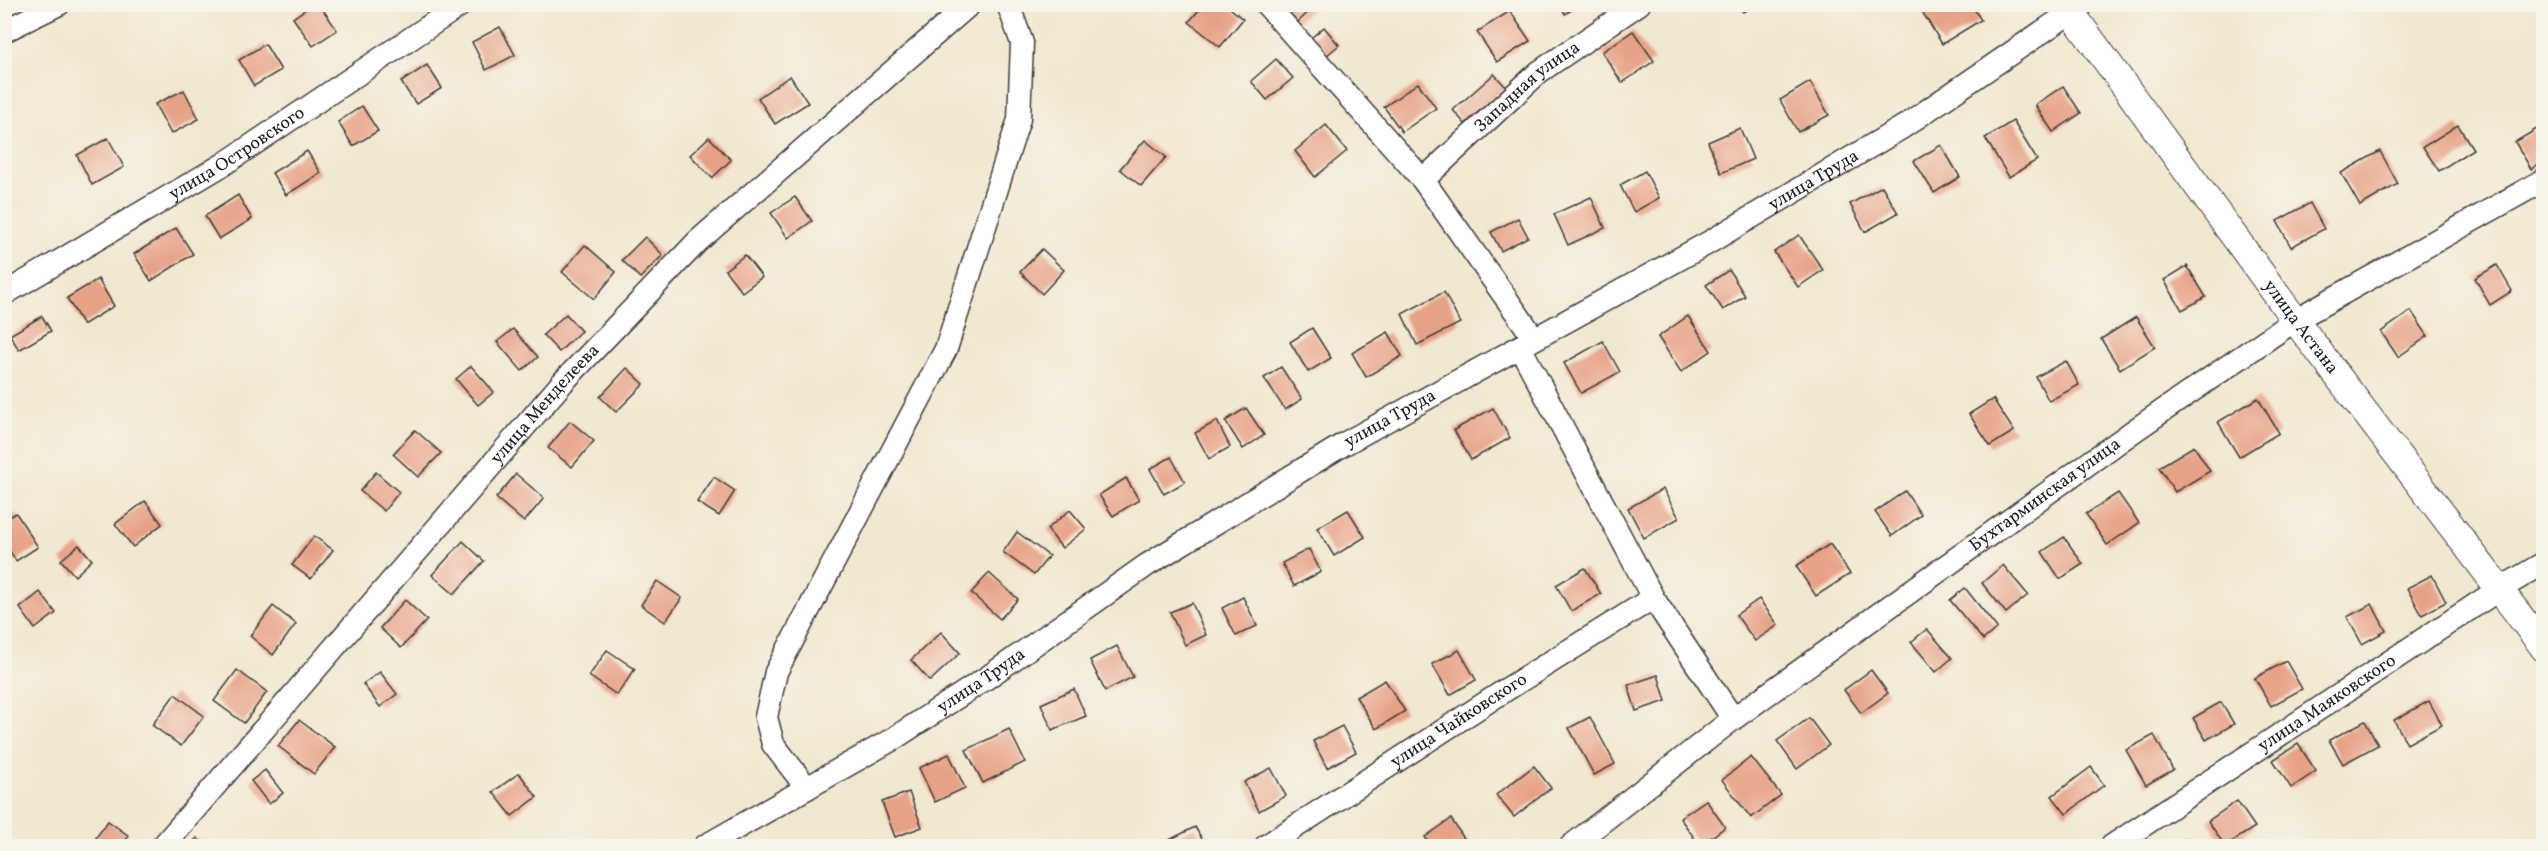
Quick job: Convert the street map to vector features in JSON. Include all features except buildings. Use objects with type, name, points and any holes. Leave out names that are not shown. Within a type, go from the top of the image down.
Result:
[{"type":"street","points":[[4,31],[59,4]]},
{"type":"street","name":"улица Островского","points":[[4,294],[224,164],[462,4]]},
{"type":"street","name":"улица Менделеева","points":[[163,846],[563,382],[690,249],[970,4]]},
{"type":"street","points":[[807,788],[773,744],[766,717],[776,672],[946,349],[1019,119],[1022,43],[1008,4]]},
{"type":"street","points":[[1266,4],[1423,180],[1527,342],[1653,598],[1733,719]]},
{"type":"street","name":"Западная улица","points":[[1423,180],[1539,72],[1639,4]]},
{"type":"street","name":"улица Труда","points":[[705,846],[893,739],[979,683],[1147,565],[1344,444],[1708,243],[1893,133],[2073,8]]},
{"type":"street","name":"улица Астана","points":[[2073,8],[2295,320],[2544,648]]},
{"type":"street","name":"Бухтарминская улица","points":[[1571,846],[1733,719],[2135,430],[2295,320],[2544,180]]},
{"type":"street","name":"улица Маяковского","points":[[2112,846],[2498,590],[2544,563]]},
{"type":"street","name":"улица Чайковского","points":[[1266,846],[1504,691],[1653,598]]}]
